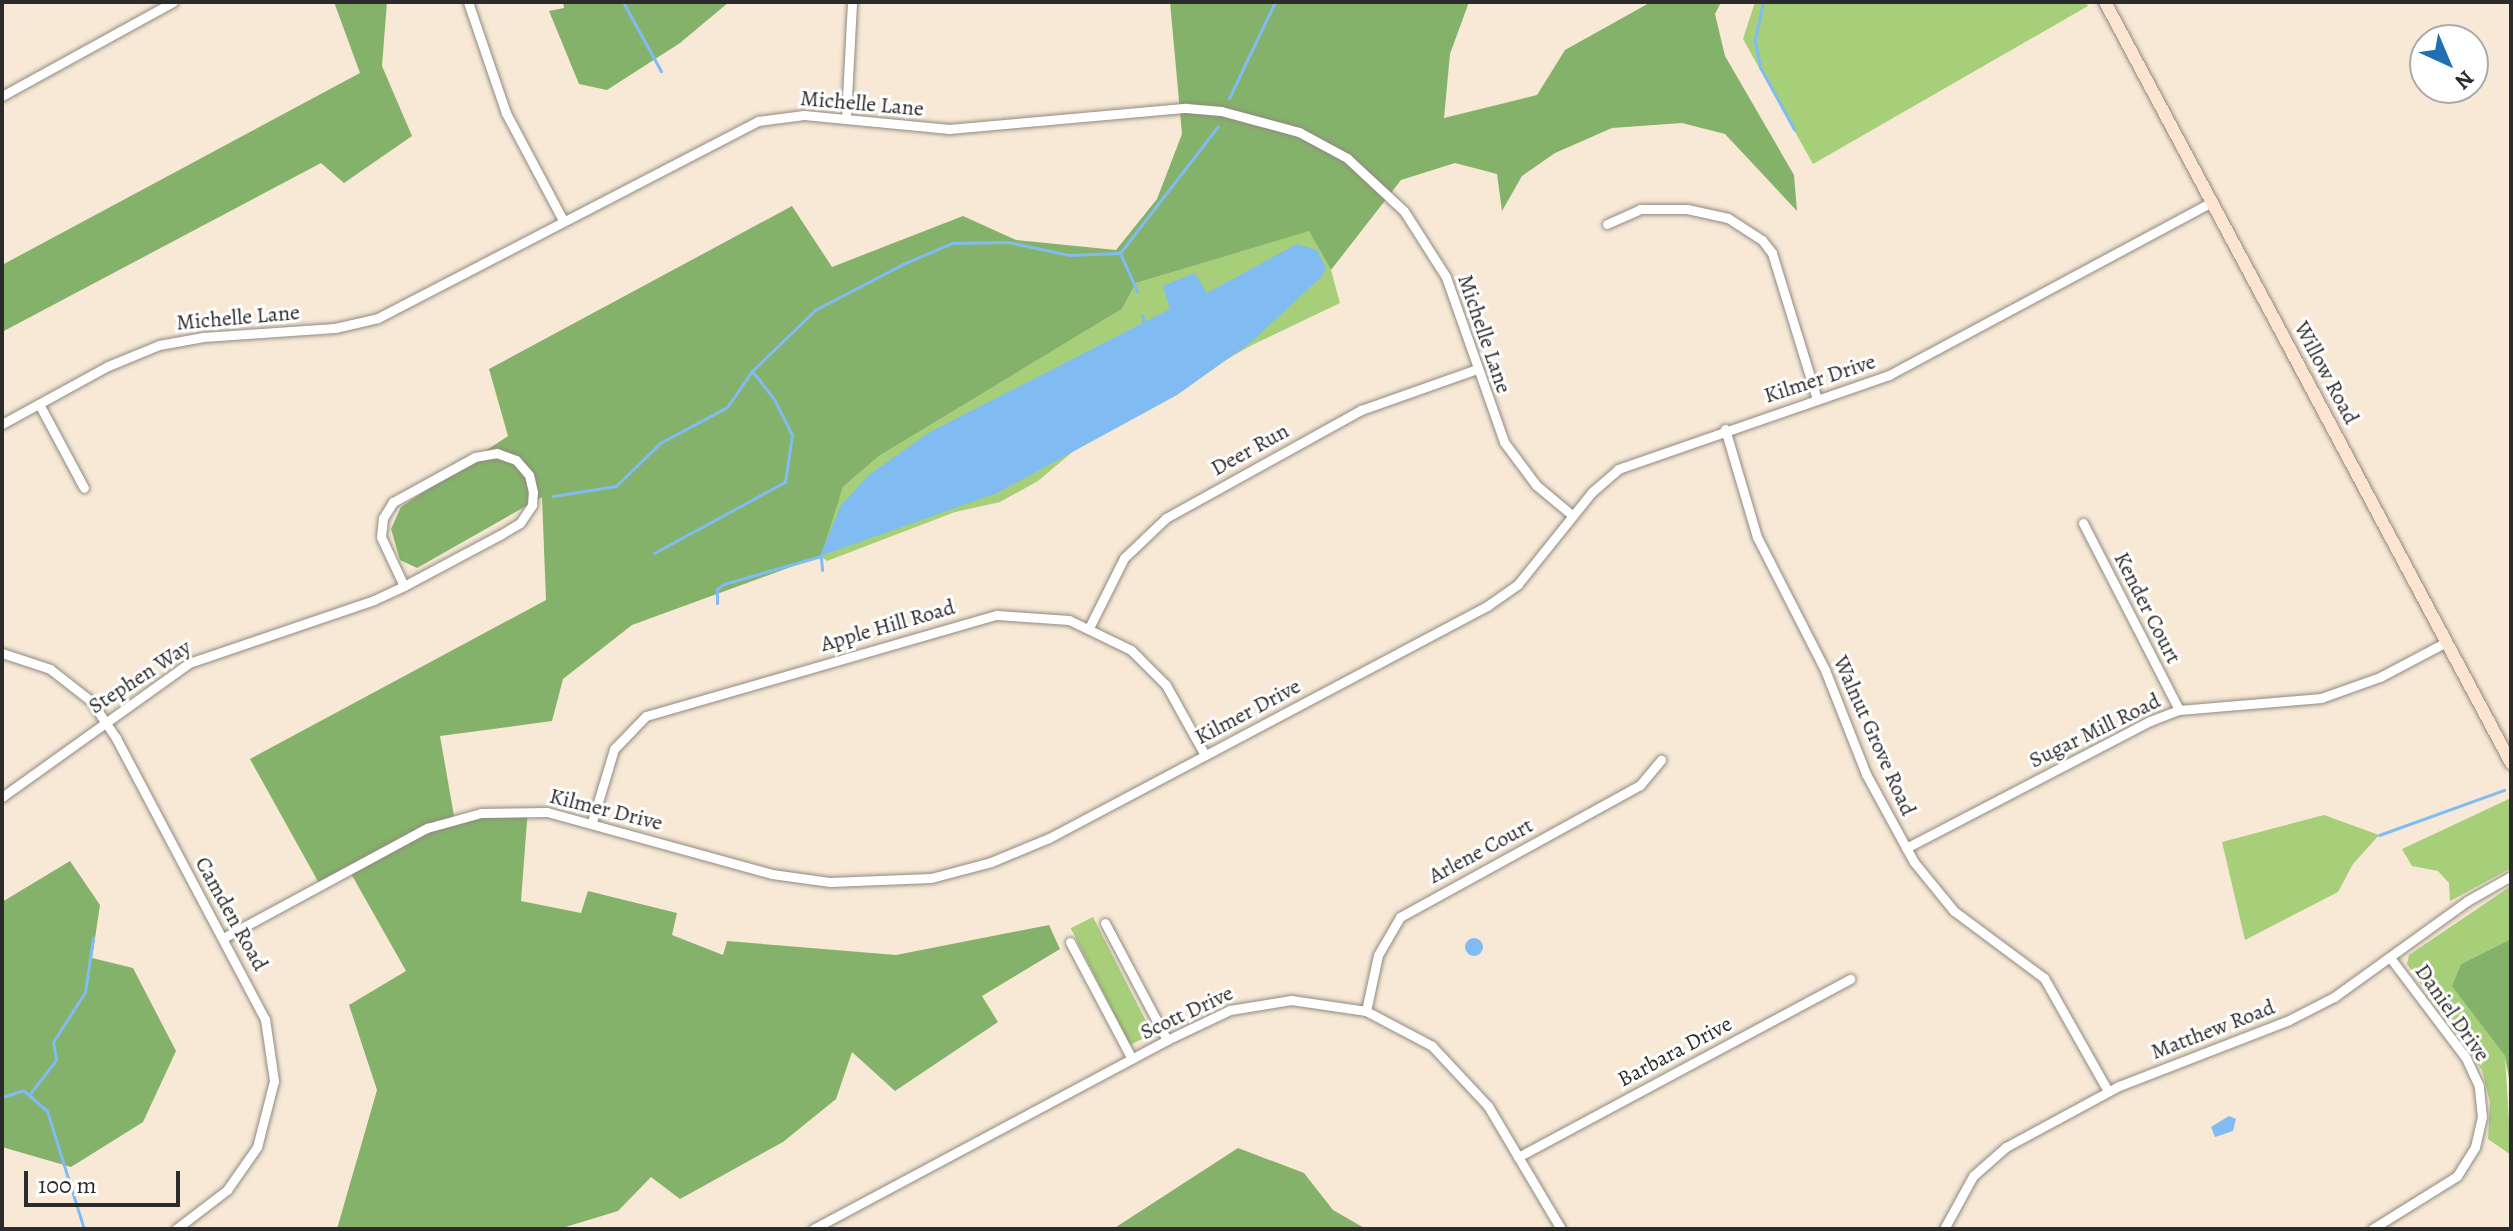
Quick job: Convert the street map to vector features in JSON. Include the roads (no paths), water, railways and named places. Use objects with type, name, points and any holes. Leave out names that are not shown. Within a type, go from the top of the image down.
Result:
[{"type":"street","points":[[2,96],[173,2]]},
{"type":"street","points":[[468,2],[506,113],[563,220]]},
{"type":"street","points":[[846,117],[852,2]]},
{"type":"street","name":"Willow Road","points":[[2105,2],[2511,763]]},
{"type":"street","name":"Michelle Lane","points":[[2,424],[159,345],[203,337],[335,328],[378,318],[735,129],[775,117],[846,117],[949,129],[1186,108],[1221,111],[1299,132],[1360,169],[1425,238],[1454,297],[1477,369],[1513,458],[1572,515]]},
{"type":"street","name":"Kilmer Drive","points":[[225,937],[456,818],[519,810],[592,822],[772,874],[830,882],[901,881],[961,872],[1024,850],[1505,594],[1572,515],[1618,469],[1725,429],[1870,383],[1965,338],[2211,202]]},
{"type":"street","points":[[1607,224],[1640,209],[1687,209],[1728,218],[1762,240],[1772,253],[1817,399]]},
{"type":"street","name":"Deer Run","points":[[1090,626],[1124,558],[1166,518],[1361,410],[1477,369]]},
{"type":"street","points":[[39,404],[84,488]]},
{"type":"street","name":"Walnut Grove Road","points":[[1725,429],[1757,537],[1825,670],[1866,774],[1906,848],[1954,911],[2044,978],[2108,1091]]},
{"type":"street","name":"Stephen Way","points":[[2,797],[189,663],[404,586],[520,523],[533,492],[529,475],[516,460],[497,453],[475,457],[393,502],[383,518],[381,537],[404,586]]},
{"type":"street","name":"Kender Court","points":[[2083,523],[2179,710]]},
{"type":"street","name":"Apple Hill Road","points":[[592,822],[614,749],[636,723],[659,711],[997,615],[1032,614],[1090,626],[1131,650],[1154,672],[1205,755]]},
{"type":"street","name":"Sugar Mill Road","points":[[1906,848],[2179,710],[2321,698],[2380,677],[2446,642]]},
{"type":"street","name":"Camden Road","points":[[2,653],[63,676],[105,721],[225,937],[265,1019],[274,1061],[272,1103],[244,1169],[227,1190],[176,1229]]},
{"type":"street","name":"Arlene Court","points":[[1366,1011],[1378,955],[1400,917],[1640,785],[1661,760]]},
{"type":"street","name":"Matthew Road","points":[[1947,1228],[1962,1191],[1988,1161],[2108,1091],[2289,1020],[2391,959],[2467,901],[2511,876]]},
{"type":"street","points":[[1105,923],[1167,1040]]},
{"type":"street","points":[[1070,942],[1132,1059]]},
{"type":"street","name":"Daniel Drive","points":[[2372,1229],[2457,1176],[2475,1147],[2482,1117],[2479,1086],[2466,1058],[2391,959]]},
{"type":"street","name":"Barbara Drive","points":[[1518,1157],[1850,979]]},
{"type":"street","name":"Scott Drive","points":[[813,1229],[1167,1040],[1255,1003],[1291,1000],[1366,1011],[1414,1033],[1455,1067],[1488,1106],[1561,1229]]},
{"type":"water","points":[[1297,244],[1317,250],[1326,268],[1322,276],[1250,343],[1177,395],[997,493],[820,556],[841,505],[870,474],[930,432],[1170,309],[1163,286],[1195,273],[1207,293]]},
{"type":"water","points":[[1474,938],[1483,947],[1474,956],[1465,947]]},
{"type":"water","points":[[2229,1116],[2236,1119],[2233,1131],[2215,1137],[2211,1127]]},
{"type":"waterway","points":[[623,2],[661,71]]},
{"type":"waterway","points":[[1229,98],[1275,2]]},
{"type":"waterway","points":[[1763,2],[1755,41],[1760,67],[1794,129]]},
{"type":"waterway","points":[[553,496],[616,486],[660,443],[727,407],[752,371],[815,310],[903,264],[952,243],[1008,242],[1069,255],[1120,253],[1218,126]]},
{"type":"waterway","points":[[1120,253],[1137,291]]},
{"type":"waterway","points":[[1142,315],[1144,323]]},
{"type":"waterway","points":[[654,553],[785,482],[792,435],[774,399],[752,371]]},
{"type":"waterway","points":[[717,603],[717,589],[724,584],[821,556]]},
{"type":"waterway","points":[[821,558],[822,570]]},
{"type":"waterway","points":[[2379,835],[2504,790]]},
{"type":"waterway","points":[[29,1095],[56,1060],[53,1042],[85,992],[93,938]]},
{"type":"waterway","points":[[2,1097],[23,1090],[47,1111],[84,1229]]}]
